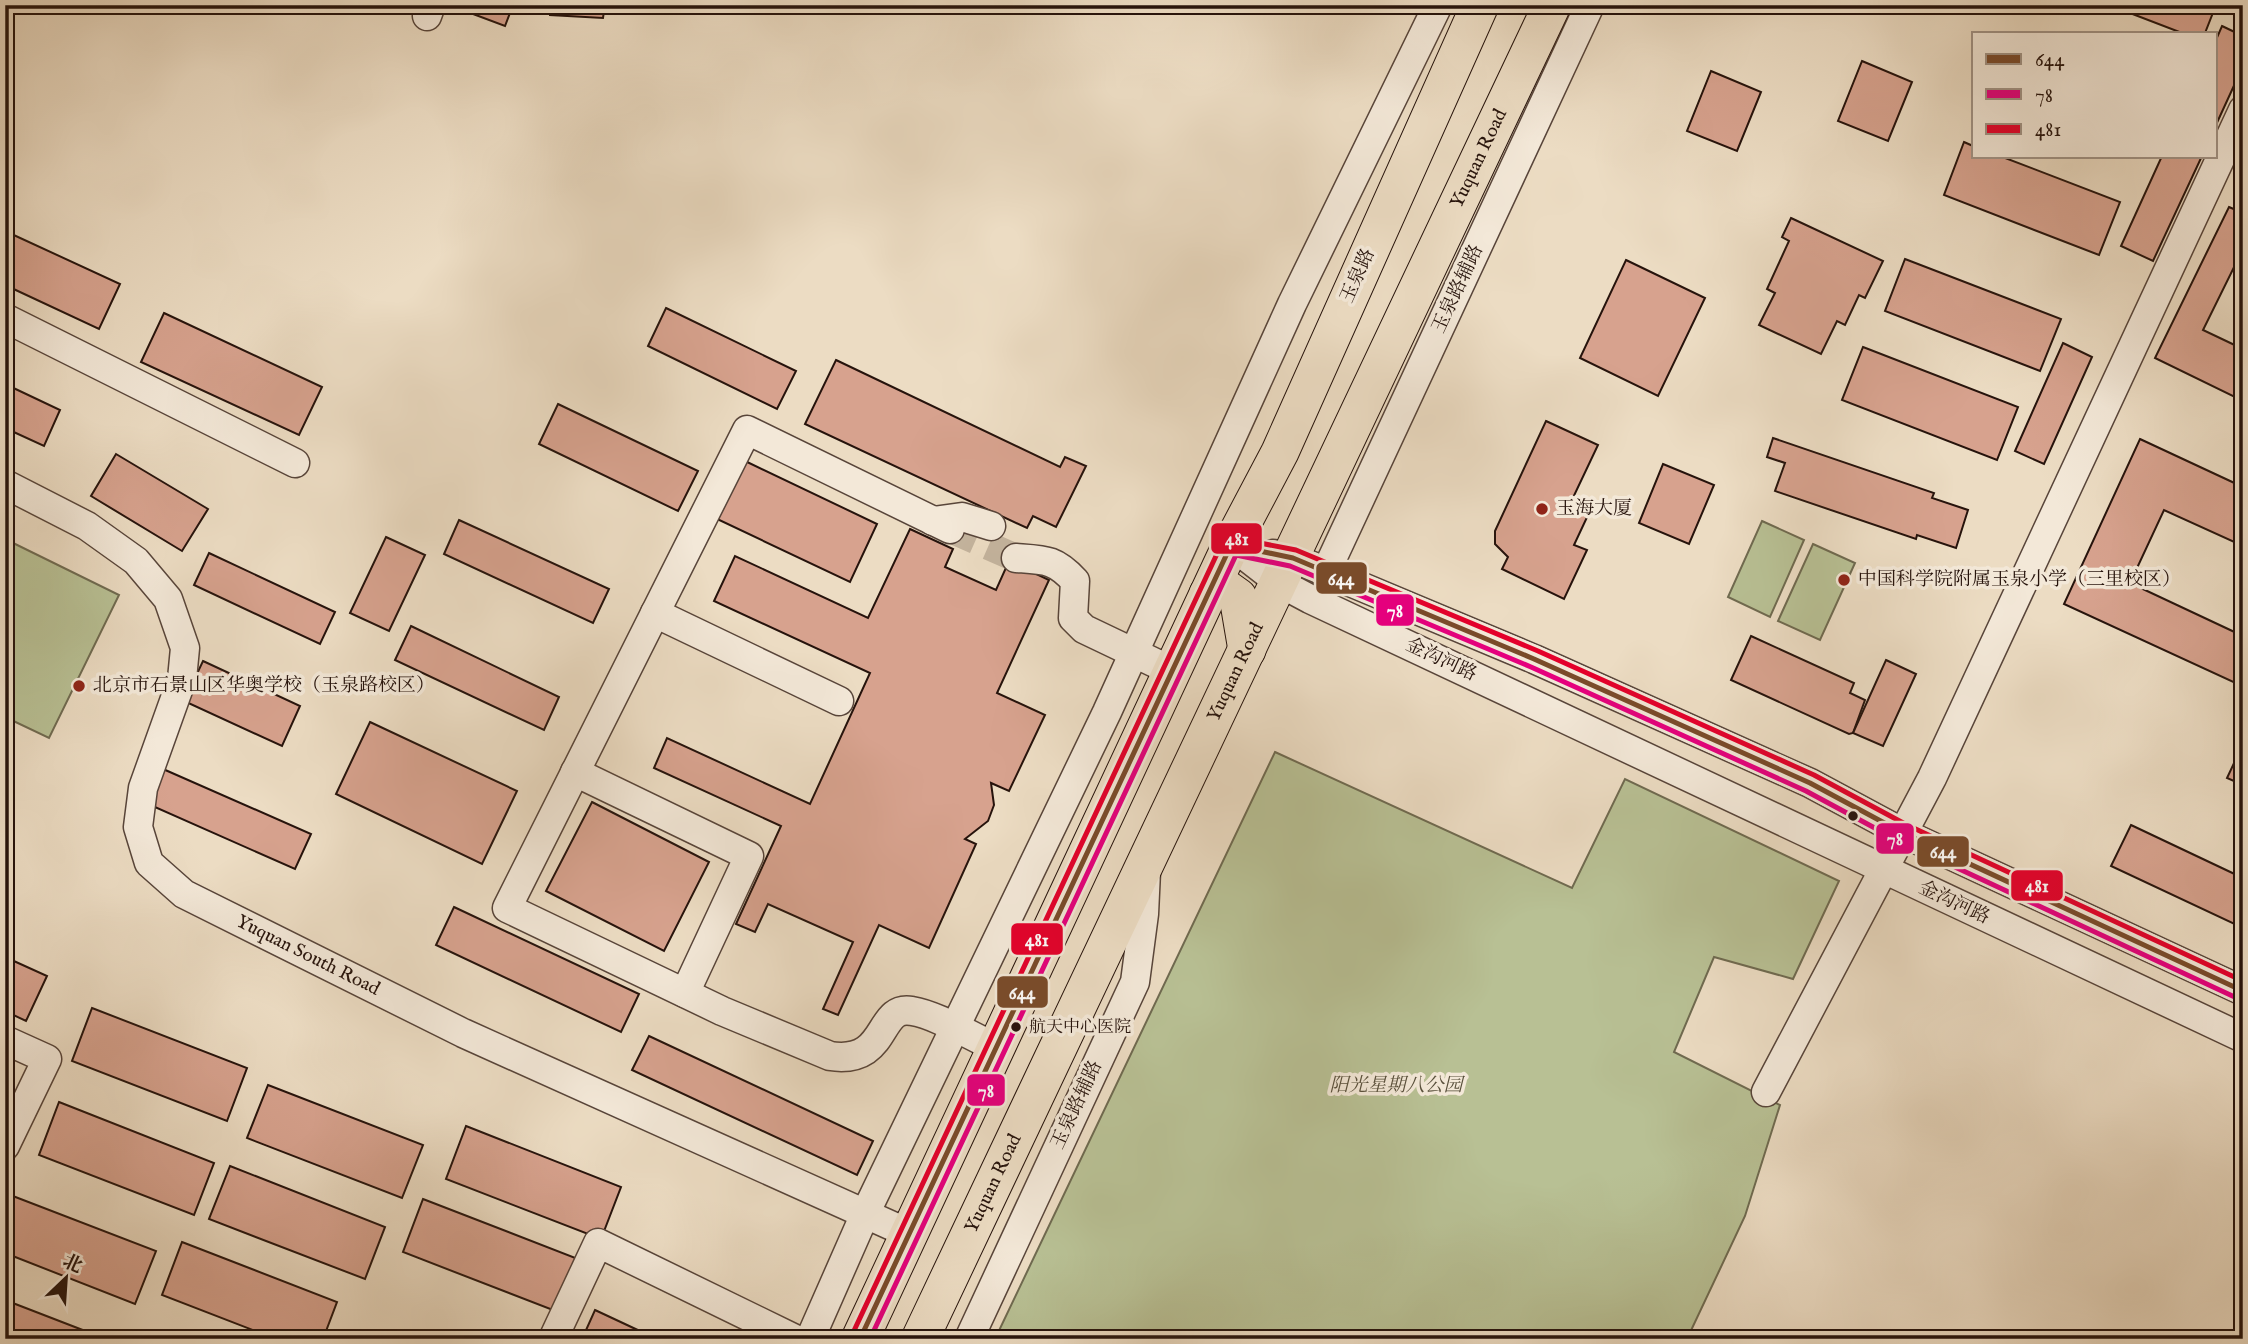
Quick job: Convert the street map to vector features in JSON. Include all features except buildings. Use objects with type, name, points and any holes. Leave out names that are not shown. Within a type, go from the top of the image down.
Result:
[{"type":"main road","name":"玉泉路","points":[[1231,545],[1280,452],[1480,5]]},
{"type":"main road","name":"Yuquan Road","points":[[920,1339],[1552,5]]},
{"type":"main road","points":[[1299,406],[1302,434],[1307,448],[1323,454],[1343,448]]},
{"type":"main road","points":[[860,1339],[1231,545]]},
{"type":"main road","points":[[1208,594],[1224,587],[1238,597],[1247,650]]},
{"type":"street","points":[[1437,99],[1440,5]]},
{"type":"street","points":[[810,1339],[866,1214],[1134,653],[1292,304],[1440,5]]},
{"type":"street","name":"玉泉路辅路","points":[[1325,574],[1590,5]]},
{"type":"street","points":[[1766,1092],[1932,778],[2243,110]]},
{"type":"street","points":[[5,318],[295,463]]},
{"type":"street","points":[[991,526],[962,517],[941,525],[747,430],[507,908],[685,993],[830,1056],[845,1058],[866,1052],[890,1017],[903,1010],[912,1010],[997,1048]]},
{"type":"street","name":"Yuquan South Road","points":[[5,484],[87,526],[107,540],[136,561],[168,599],[185,648],[183,679],[144,788],[138,827],[149,863],[184,894],[463,1033],[910,1234]]},
{"type":"street","name":"金沟河路","points":[[1231,545],[1884,870],[2243,1038]]},
{"type":"street","points":[[1031,555],[1060,565],[1075,581],[1073,618],[1084,629],[1172,671]]},
{"type":"street","name":"金沟河路","points":[[1286,571],[1325,574],[1534,659],[1810,783],[1903,833],[2243,991]]},
{"type":"street","points":[[655,613],[839,701]]},
{"type":"street","points":[[575,772],[749,856],[685,993]]},
{"type":"street","name":"玉泉路辅路","points":[[969,1339],[1135,982],[1144,914],[1146,861]]},
{"type":"street","points":[[5,1040],[47,1059],[5,1146]]},
{"type":"street","points":[[553,1339],[598,1243],[795,1339]]},
{"type":"green space","points":[[1762,521],[1804,540],[1770,617],[1728,597]]},
{"type":"green space","points":[[5,539],[119,595],[49,738],[5,717]]},
{"type":"green space","points":[[1813,544],[1855,563],[1820,640],[1778,621]]},
{"type":"green space","name":"阳光星期八公园","points":[[1275,752],[1572,888],[1625,779],[1839,881],[1793,979],[1714,957],[1674,1052],[1780,1105],[1745,1216],[1687,1339],[995,1339]]},
{"type":"tunnel","points":[[950,529],[1016,558]]},
{"type":"transit line","name":"481","points":[[852,1335],[1223,541],[1229,537],[1296,550],[1538,651],[1814,775],[1907,825],[2243,981]]},
{"type":"transit line","name":"644","points":[[860,1339],[1231,545],[1293,558],[1534,659],[1810,783],[1903,833],[2243,991]]},
{"type":"transit line","name":"78","points":[[870,1339],[1236,555],[1290,566],[1531,667],[1806,791],[1899,841],[2239,999]]},
{"type":"place","name":"玉海大厦","points":[[1542,509]]},
{"type":"place","name":"中国科学院附属玉泉小学（三里校区）","points":[[1844,580]]},
{"type":"place","name":"北京市石景山区华奥学校（玉泉路校区）","points":[[79,686]]},
{"type":"place","name":"航天中心医院","points":[[1016,1027]]}]
